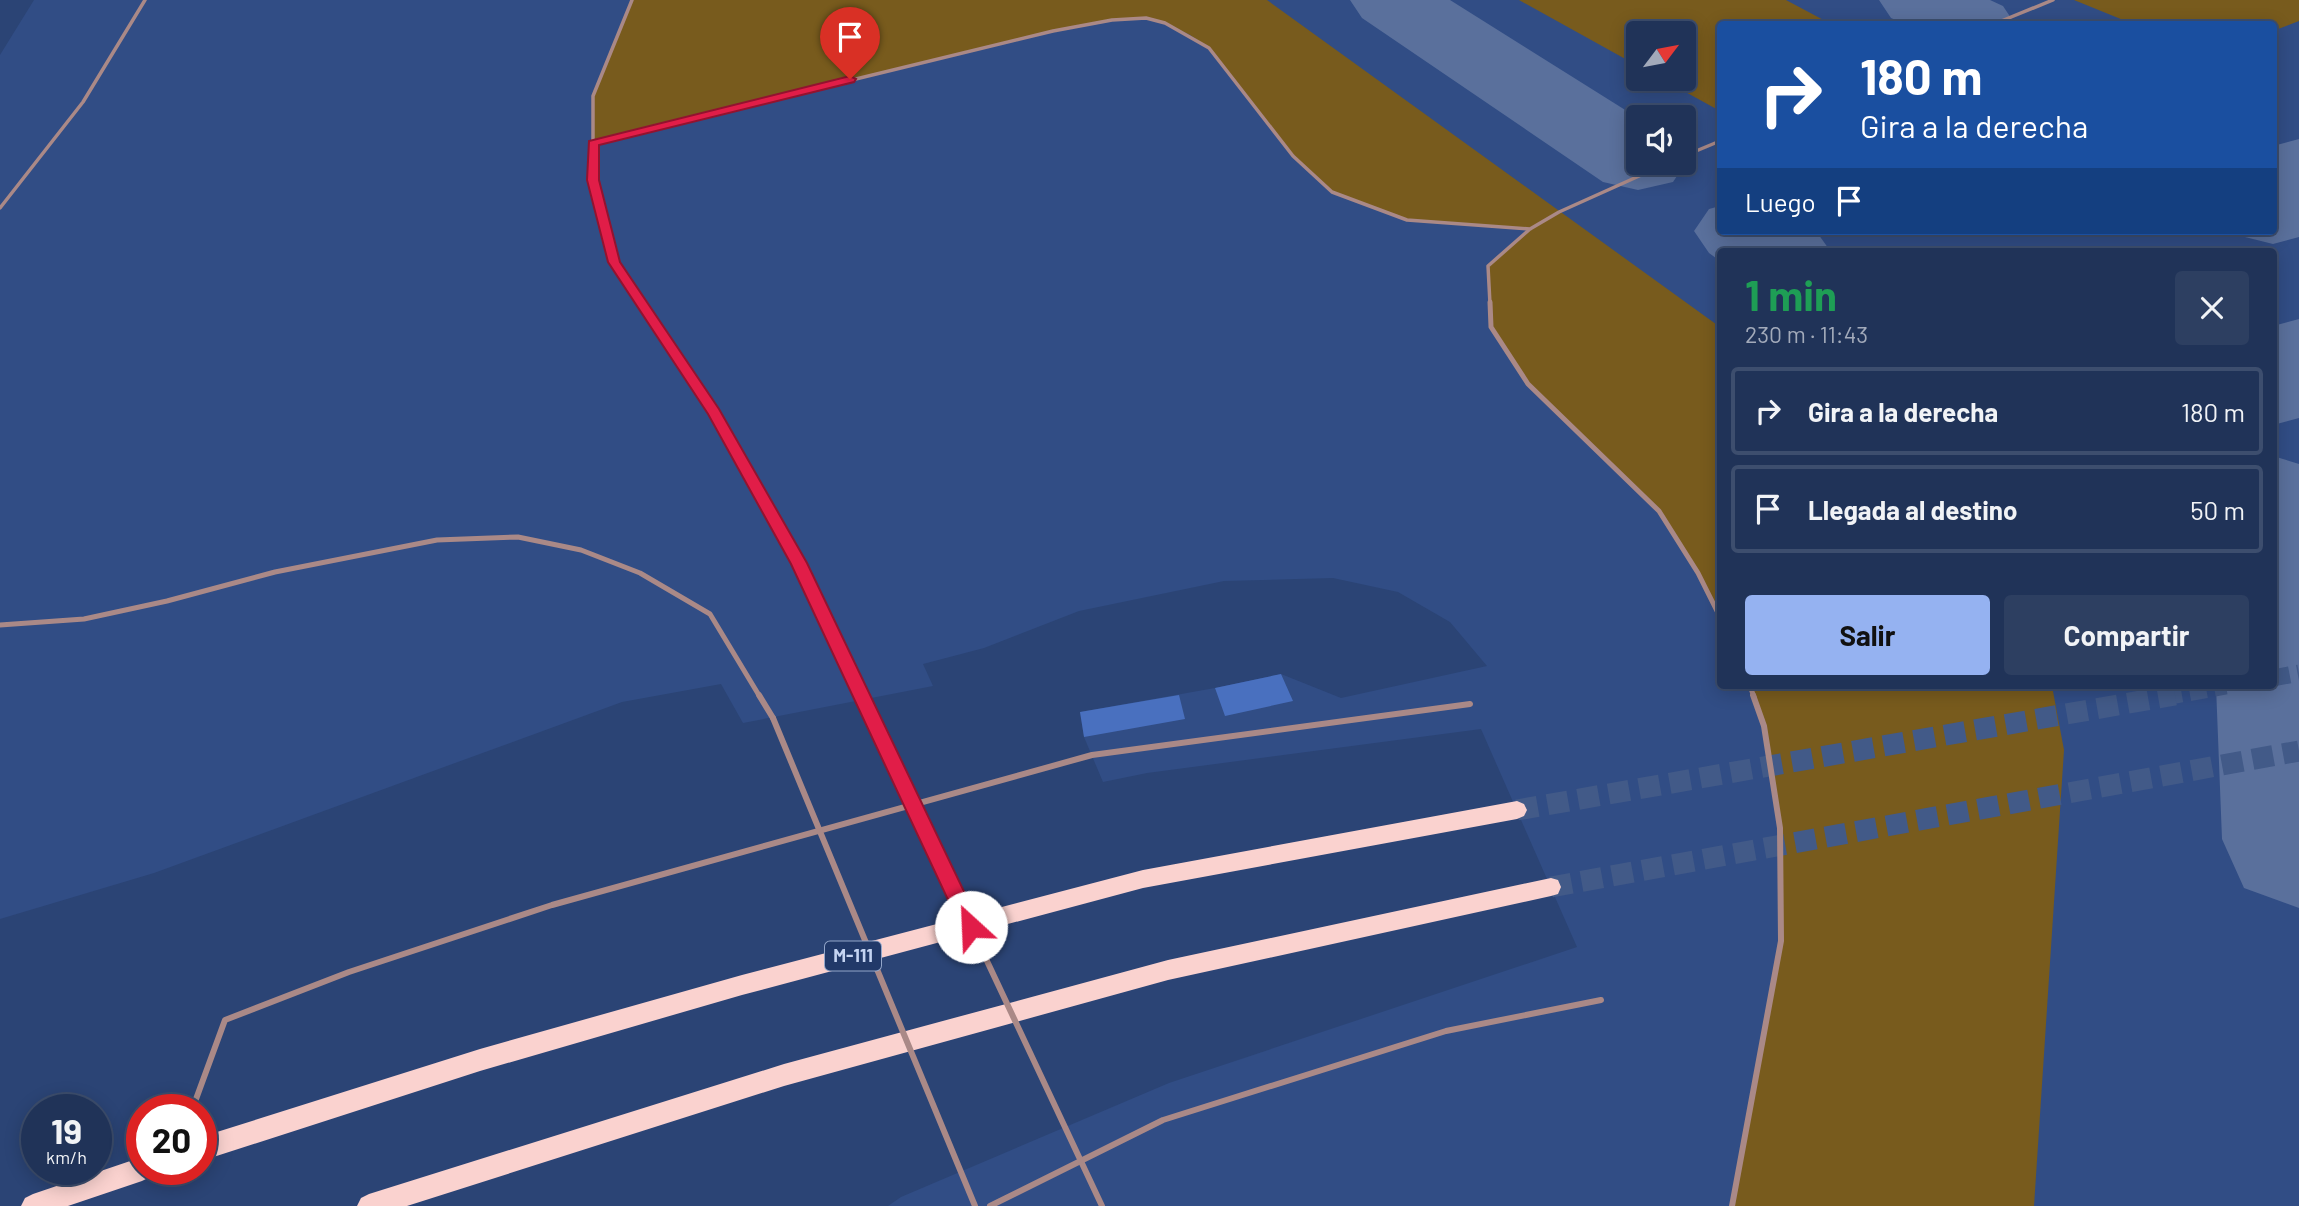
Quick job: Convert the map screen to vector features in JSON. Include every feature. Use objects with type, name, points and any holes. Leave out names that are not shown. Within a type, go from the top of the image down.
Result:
[{"type":"main road","name":"M-111","points":[[217,1144],[480,1060],[729,988],[1143,879],[1517,810]]},
{"type":"main road","points":[[369,1206],[785,1075],[1168,970],[1551,887]]},
{"type":"main road","points":[[33,1206],[126,1174]]},
{"type":"lane","points":[[0,208],[83,102],[145,0]]},
{"type":"lane","points":[[632,0],[593,96],[593,180],[614,262],[714,412],[799,563],[1102,1206]]},
{"type":"lane","points":[[2001,21],[2053,0]]},
{"type":"lane","points":[[593,143],[1040,33],[1112,20],[1146,18],[1191,35],[1209,48],[1293,156],[1332,192],[1408,220],[1530,229]]},
{"type":"lane","points":[[1696,151],[1717,142]]},
{"type":"lane","points":[[1641,175],[1559,212],[1530,229],[1488,266],[1491,327],[1528,384],[1659,511],[1698,573],[1717,611]]},
{"type":"lane","points":[[0,625],[84,619],[167,601],[275,572],[437,540],[518,537],[581,550],[640,573],[710,614],[773,718],[975,1206]]},
{"type":"lane","points":[[1732,1206],[1781,941],[1780,828],[1765,726],[1751,689]]},
{"type":"lane","points":[[198,1094],[225,1020],[349,972],[552,905],[1092,755],[1470,704]]},
{"type":"lane","points":[[990,1206],[1163,1120],[1446,1031],[1601,1000]]},
{"type":"shaded area","points":[[34,0],[2299,0],[2299,1206],[888,1206],[901,1197],[1169,1083],[1577,947],[1481,729],[1147,773],[1103,782],[1084,737],[1080,712],[1281,674],[1341,698],[1487,666],[1450,622],[1398,592],[1333,578],[1224,581],[1079,611],[984,648],[923,664],[933,686],[743,723],[721,684],[622,702],[154,873],[0,919],[0,55]]},
{"type":"shaded area","points":[[632,0],[1267,0],[1717,325],[1717,611],[1698,573],[1659,511],[1528,384],[1491,327],[1488,266],[1529,229],[1407,220],[1332,192],[1293,156],[1209,48],[1165,23],[1146,18],[1112,20],[1053,31],[593,143],[593,96]]},
{"type":"shaded area","points":[[1519,0],[1786,0],[1825,21],[1717,21],[1717,109],[1684,91],[1696,91],[1696,21],[1626,21],[1626,59]]},
{"type":"shaded area","points":[[2074,0],[2299,0],[2299,21],[2277,29],[2277,21],[2126,21]]},
{"type":"shaded area","points":[[1751,689],[2053,689],[2064,750],[2034,1206],[1732,1206],[1781,941],[1780,827],[1764,726]]},
{"type":"building","points":[[1281,674],[1293,701],[1225,716],[1215,688]]},
{"type":"building","points":[[1179,695],[1185,719],[1084,737],[1080,712]]},
{"type":"taxiway","points":[[1392,0],[1626,153]]},
{"type":"taxiway","points":[[1921,0],[1966,21]]},
{"type":"taxiway","points":[[2277,206],[2299,169]]},
{"type":"taxiway","points":[[1752,235],[1772,248]]},
{"type":"taxiway","points":[[2277,382],[2299,357]]},
{"type":"taxiway","points":[[2277,554],[2299,839]]},
{"type":"tunnel","points":[[2277,677],[2299,673]]},
{"type":"tunnel","points":[[2165,697],[2209,689]]},
{"type":"tunnel","points":[[1517,810],[2175,695]]},
{"type":"tunnel","points":[[1551,887],[2299,751]]},
{"type":"route","points":[[850,79],[593,143],[593,180],[614,262],[714,412],[799,563],[971,927]]}]
